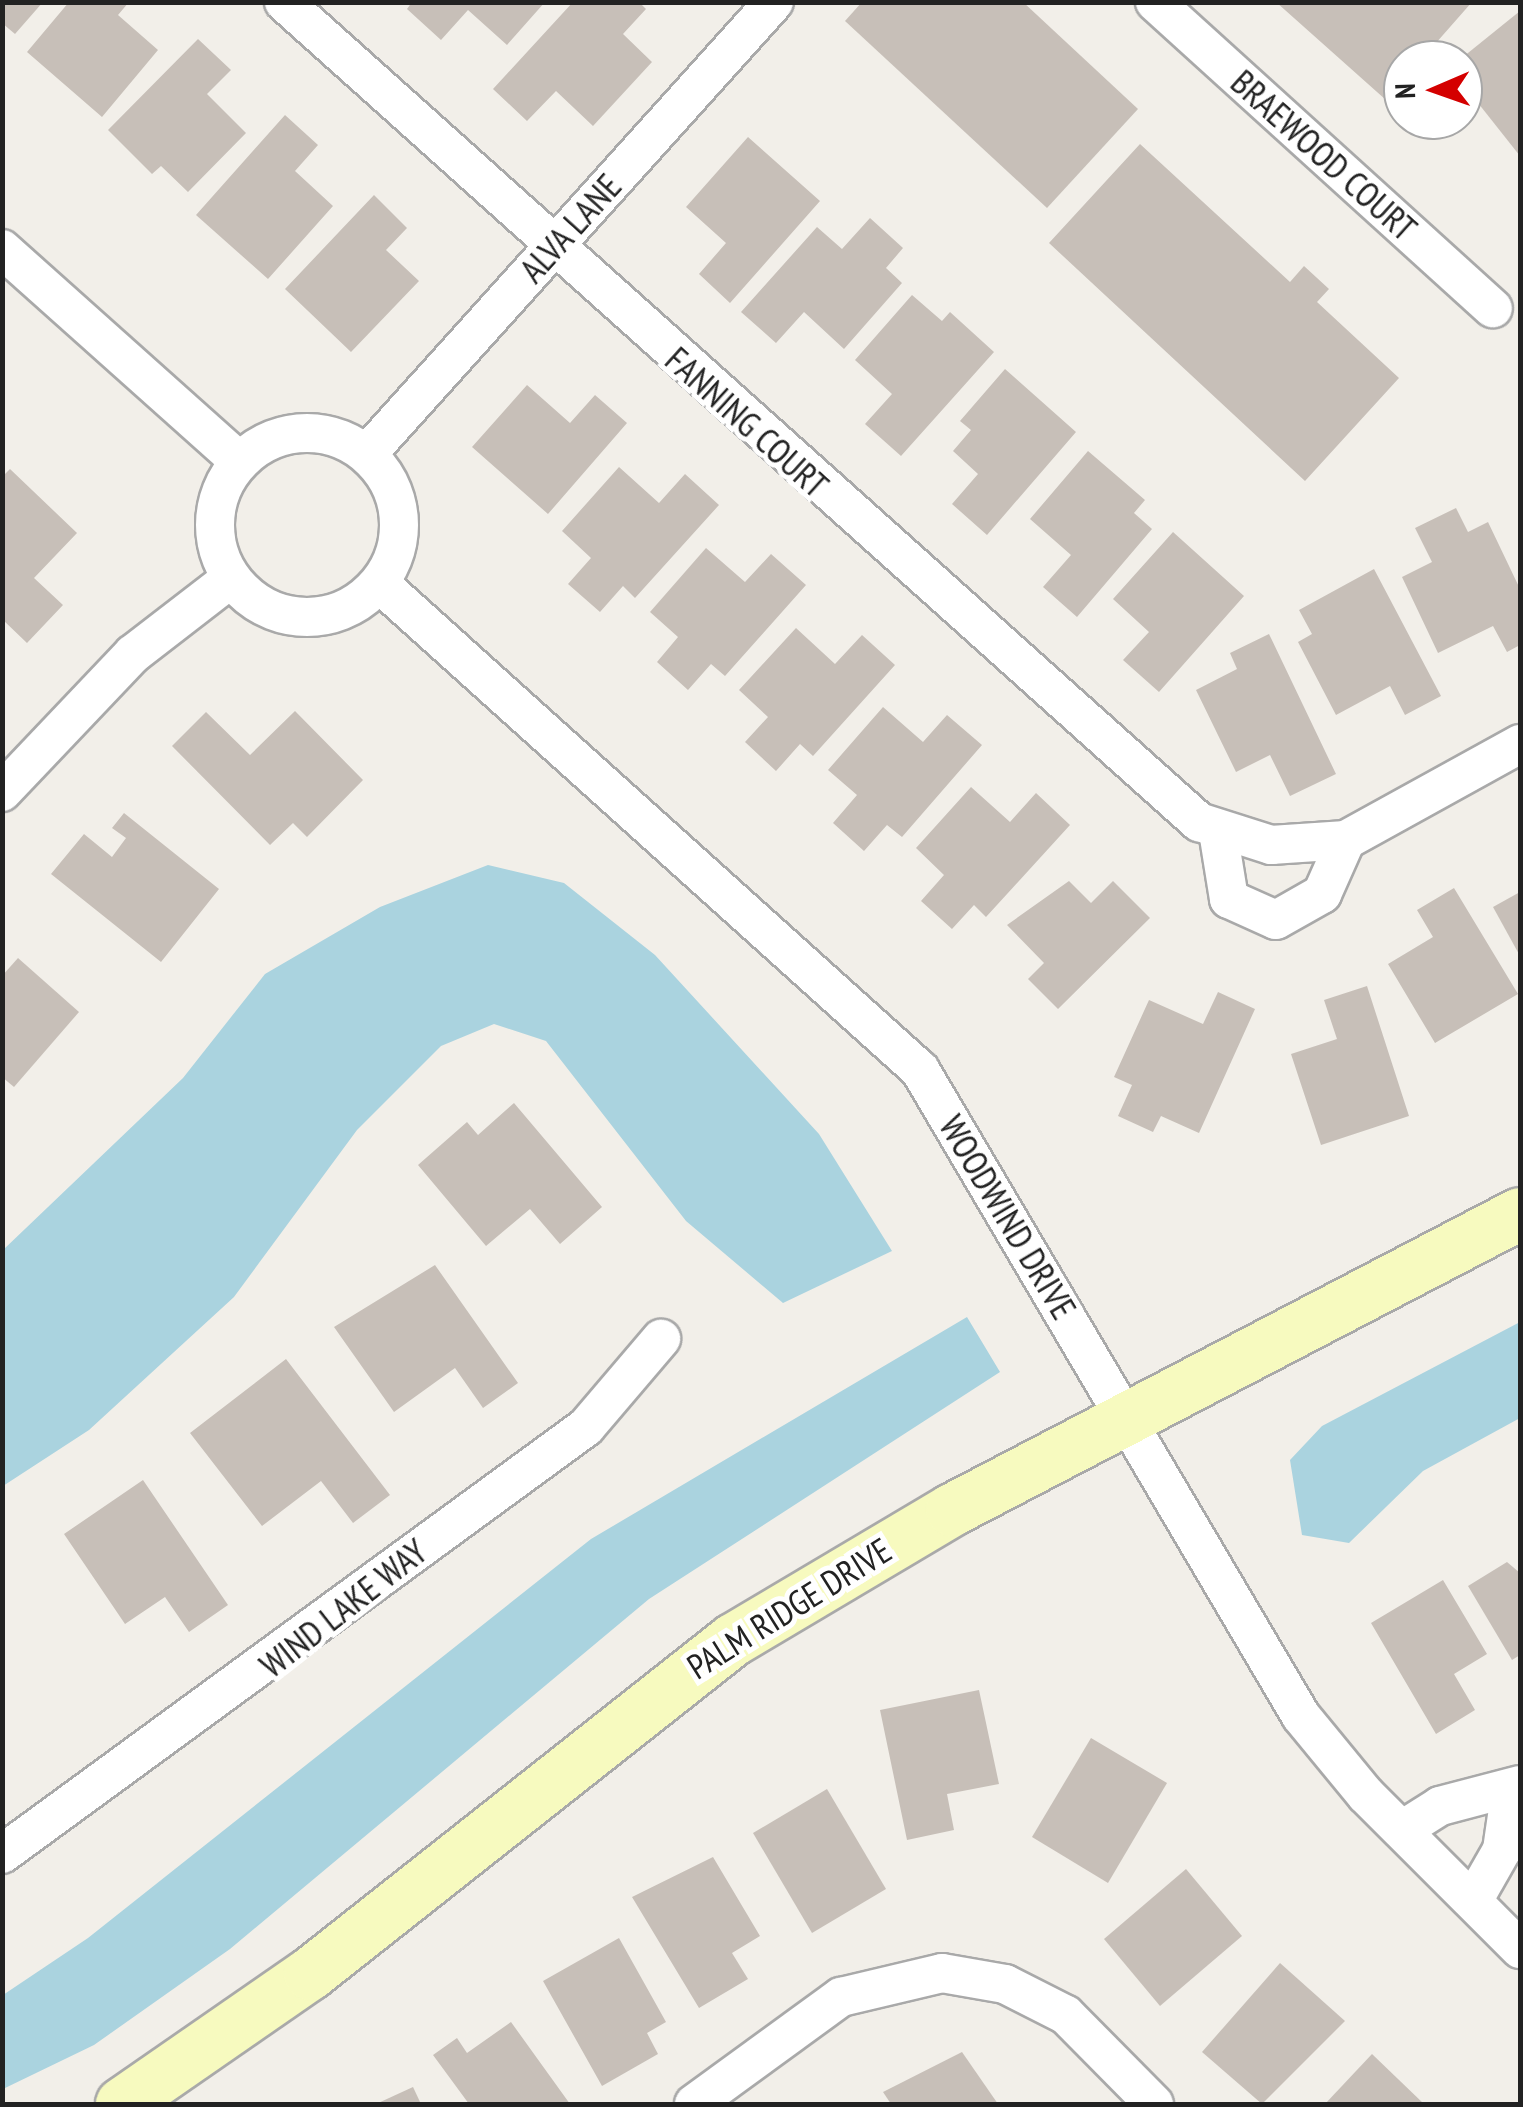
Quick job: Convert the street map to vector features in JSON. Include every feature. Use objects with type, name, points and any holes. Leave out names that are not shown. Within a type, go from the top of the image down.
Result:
[{"type":"street","name":"FANNING COURT","points":[[284,2],[1142,778],[1218,831],[1271,846],[1346,840],[1520,744]]},
{"type":"street","name":"ALVA LANE","points":[[367,454],[774,2]]},
{"type":"street","name":"BRAEWOOD COURT","points":[[1155,2],[1493,308]]},
{"type":"street","points":[[2,249],[239,462]]},
{"type":"street","points":[[324,433],[367,454],[398,509],[394,555],[379,583],[358,601],[312,617],[280,612],[230,579],[216,536],[222,489],[239,462],[288,434],[324,433]]},
{"type":"street","points":[[2,792],[133,654],[230,579]]},
{"type":"street","name":"WOODWIND DRIVE","points":[[379,583],[920,1070],[1301,1716],[1402,1830],[1474,1898],[1520,1949]]},
{"type":"street","points":[[1218,831],[1229,899],[1276,920],[1322,894],[1346,840]]},
{"type":"street","name":"PALM RIDGE DRIVE","points":[[122,2104],[310,1974],[732,1640],[1128,1418],[1520,1214]]},
{"type":"street","name":"WIND LAKE WAY","points":[[2,1854],[586,1427],[661,1339]]},
{"type":"street","points":[[1402,1830],[1440,1806],[1515,1790],[1502,1850],[1474,1898]]},
{"type":"street","points":[[694,2104],[841,1997],[942,1974],[1005,1984],[1066,2016],[1154,2104]]},
{"type":"water","points":[[488,865],[564,883],[655,955],[819,1134],[892,1251],[783,1303],[686,1221],[546,1041],[494,1024],[441,1046],[357,1130],[234,1297],[89,1430],[3,1486],[3,1250],[183,1078],[265,974],[380,907]]},
{"type":"water","points":[[967,1317],[1000,1372],[649,1599],[230,1949],[94,2045],[3,2089],[3,1995],[88,1938],[591,1539]]},
{"type":"water","points":[[1520,1322],[1520,1418],[1423,1471],[1349,1543],[1302,1535],[1290,1460],[1322,1426]]},
{"type":"building","points":[[2,2],[43,2],[15,34],[2,23]]},
{"type":"building","points":[[69,2],[129,2],[118,15],[158,50],[102,117],[27,52]]},
{"type":"building","points":[[412,2],[545,2],[507,45],[468,10],[441,40],[407,9]]},
{"type":"building","points":[[573,2],[639,2],[646,9],[623,34],[652,62],[593,126],[556,91],[527,121],[493,89]]},
{"type":"building","points":[[862,2],[1023,2],[1138,109],[1047,208],[845,21]]},
{"type":"building","points":[[1276,2],[1472,2],[1439,40],[1383,40],[1383,97]]},
{"type":"building","points":[[1520,11],[1520,156],[1483,109],[1483,41]]},
{"type":"building","points":[[198,39],[231,70],[207,94],[246,133],[188,192],[161,166],[152,174],[108,130]]},
{"type":"building","points":[[285,115],[318,145],[295,171],[333,206],[268,279],[196,215]]},
{"type":"building","points":[[748,137],[820,201],[730,303],[699,274],[726,243],[686,207]]},
{"type":"building","points":[[1140,144],[1290,282],[1304,266],[1329,289],[1317,302],[1399,378],[1305,481],[1049,243]]},
{"type":"building","points":[[374,195],[407,228],[386,250],[419,281],[351,352],[285,289]]},
{"type":"building","points":[[870,218],[903,248],[886,268],[902,283],[844,349],[804,312],[776,343],[741,312],[817,227],[842,249]]},
{"type":"building","points":[[912,295],[942,321],[950,312],[994,352],[901,456],[865,424],[892,394],[855,360]]},
{"type":"building","points":[[1005,369],[1076,432],[987,535],[952,504],[978,474],[953,451],[971,430],[960,421]]},
{"type":"building","points":[[527,385],[570,423],[595,395],[627,423],[548,514],[472,447]]},
{"type":"building","points":[[1088,451],[1145,500],[1134,513],[1152,529],[1077,617],[1043,587],[1071,555],[1030,519]]},
{"type":"building","points":[[619,467],[659,503],[685,474],[719,505],[635,598],[623,586],[600,612],[568,584],[591,558],[562,531]]},
{"type":"building","points":[[10,469],[77,533],[34,578],[63,605],[27,643],[2,619],[2,477]]},
{"type":"building","points":[[1456,508],[1468,532],[1488,522],[1520,589],[1520,645],[1507,652],[1493,626],[1438,653],[1402,577],[1432,562],[1415,528]]},
{"type":"building","points":[[1173,532],[1244,596],[1159,692],[1123,660],[1149,632],[1113,599]]},
{"type":"building","points":[[706,548],[745,582],[771,554],[806,585],[725,676],[711,664],[688,690],[657,662],[678,637],[650,612]]},
{"type":"building","points":[[1374,569],[1441,696],[1405,715],[1390,686],[1336,715],[1298,642],[1312,634],[1299,610]]},
{"type":"building","points":[[796,628],[835,664],[862,635],[895,665],[813,756],[800,744],[776,771],[745,742],[768,717],[739,690]]},
{"type":"building","points":[[1269,634],[1336,774],[1290,796],[1270,755],[1236,772],[1196,690],[1237,669],[1230,653]]},
{"type":"building","points":[[883,707],[923,742],[947,715],[982,745],[902,837],[887,825],[864,851],[833,823],[857,795],[828,770]]},
{"type":"building","points":[[295,711],[363,780],[307,837],[293,823],[270,845],[172,746],[206,712],[250,755]]},
{"type":"building","points":[[971,787],[1010,822],[1036,793],[1070,825],[986,917],[974,905],[952,929],[921,901],[944,875],[916,848]]},
{"type":"building","points":[[124,813],[219,889],[161,962],[51,874],[84,834],[112,857],[126,838],[112,828]]},
{"type":"building","points":[[1069,881],[1091,903],[1113,881],[1150,918],[1058,1009],[1028,979],[1044,963],[1007,925]]},
{"type":"building","points":[[1454,888],[1518,994],[1435,1043],[1388,964],[1433,937],[1417,910]]},
{"type":"building","points":[[1520,892],[1520,956],[1493,907]]},
{"type":"building","points":[[18,958],[79,1012],[14,1087],[2,1077],[2,976]]},
{"type":"building","points":[[1367,986],[1409,1116],[1321,1145],[1291,1054],[1337,1039],[1324,1000]]},
{"type":"building","points":[[1218,992],[1255,1009],[1199,1133],[1161,1116],[1153,1132],[1118,1116],[1132,1085],[1114,1077],[1149,1000],[1203,1024]]},
{"type":"building","points":[[514,1103],[602,1207],[560,1244],[530,1209],[486,1246],[418,1165],[467,1122],[478,1135]]},
{"type":"building","points":[[435,1265],[518,1383],[483,1408],[455,1368],[394,1412],[334,1327]]},
{"type":"building","points":[[286,1359],[390,1495],[353,1523],[321,1481],[262,1526],[190,1433]]},
{"type":"building","points":[[143,1480],[228,1605],[189,1632],[165,1597],[125,1624],[64,1534]]},
{"type":"building","points":[[1507,1562],[1520,1573],[1520,1655],[1512,1660],[1468,1586]]},
{"type":"building","points":[[1443,1580],[1487,1654],[1454,1674],[1475,1710],[1436,1734],[1371,1623]]},
{"type":"building","points":[[979,1690],[999,1784],[947,1794],[954,1830],[907,1840],[880,1710]]},
{"type":"building","points":[[1091,1738],[1167,1783],[1108,1883],[1032,1837]]},
{"type":"building","points":[[827,1789],[886,1889],[812,1933],[753,1833]]},
{"type":"building","points":[[713,1857],[760,1936],[732,1953],[748,1979],[699,2008],[632,1897]]},
{"type":"building","points":[[1186,1869],[1242,1936],[1160,2006],[1104,1939]]},
{"type":"building","points":[[619,1938],[666,2022],[647,2033],[658,2054],[602,2086],[543,1981]]},
{"type":"building","points":[[1280,1963],[1345,2021],[1262,2104],[1202,2052]]},
{"type":"building","points":[[511,2022],[570,2104],[469,2104],[433,2055],[457,2038],[467,2053]]},
{"type":"building","points":[[962,2052],[998,2104],[891,2104],[883,2092]]},
{"type":"building","points":[[1372,2054],[1424,2104],[1325,2104]]},
{"type":"building","points":[[413,2087],[421,2104],[376,2104]]}]
